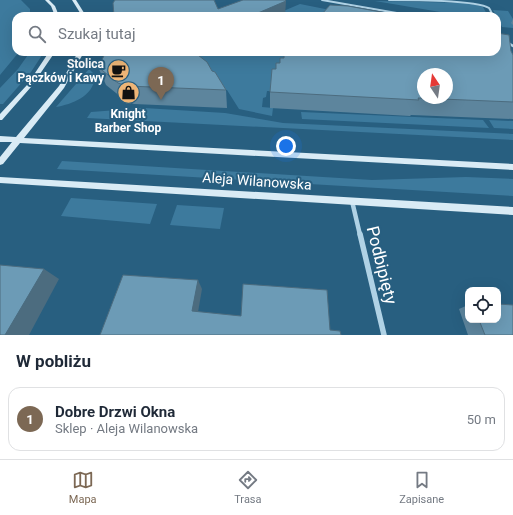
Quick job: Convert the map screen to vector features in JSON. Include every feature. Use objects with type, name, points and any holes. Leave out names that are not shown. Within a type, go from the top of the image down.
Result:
[{"type":"main road","points":[[47,0],[53,6],[55,12]]},
{"type":"main road","points":[[74,0],[82,12]]},
{"type":"main road","points":[[0,118],[29,86],[49,56]]},
{"type":"main road","points":[[0,162],[62,87],[79,56]]},
{"type":"main road","name":"Aleja Wilanowska","points":[[0,139],[513,167]]},
{"type":"main road","name":"Aleja Wilanowska","points":[[0,180],[513,211]]},
{"type":"street","points":[[322,0],[391,12]]},
{"type":"street","points":[[389,0],[474,3],[489,8],[491,12]]},
{"type":"street","points":[[501,38],[513,46]]},
{"type":"street","name":"Podbipięty","points":[[352,201],[384,335]]},
{"type":"shaded area","points":[[0,0],[21,0],[30,9],[30,12],[12,12],[12,56],[16,56],[0,75]]},
{"type":"shaded area","points":[[375,1],[469,3],[483,7],[486,12],[440,12]]},
{"type":"shaded area","points":[[300,4],[330,10],[330,12],[281,12]]},
{"type":"shaded area","points":[[493,10],[508,11],[513,19],[513,28],[502,27],[501,12],[494,12]]},
{"type":"shaded area","points":[[27,56],[41,56],[31,72],[3,104],[0,104],[0,88],[18,69]]},
{"type":"shaded area","points":[[166,56],[293,56],[271,91],[267,91],[266,97],[263,98],[262,107],[273,108],[272,116],[239,109],[227,90],[215,89]]},
{"type":"shaded area","points":[[89,69],[94,74],[95,78],[93,85],[86,95],[75,102],[56,107]]},
{"type":"shaded area","points":[[144,108],[225,113],[283,123],[513,134],[513,140],[87,118],[91,112]]},
{"type":"shaded area","points":[[301,112],[483,120],[489,128],[302,119]]},
{"type":"shaded area","points":[[489,120],[513,121],[513,129],[494,128]]},
{"type":"shaded area","points":[[62,161],[372,180],[466,177],[513,179],[513,196],[57,169]]},
{"type":"shaded area","points":[[71,198],[157,204],[150,224],[61,216]]},
{"type":"shaded area","points":[[177,205],[224,208],[220,229],[170,225]]},
{"type":"building","points":[[115,0],[214,0],[218,9],[243,0],[286,1],[260,12],[114,12],[113,3]]},
{"type":"building","points":[[330,5],[348,6],[381,12],[324,12]]},
{"type":"building","points":[[501,34],[509,35],[513,55],[513,102],[453,99],[453,68],[417,68],[417,100],[270,92],[272,69],[276,69],[276,63],[280,63],[280,58],[284,58],[284,56],[501,56]]},
{"type":"building","points":[[104,56],[199,56],[207,62],[212,71],[215,72],[226,90],[127,86],[118,83],[98,67]]},
{"type":"building","points":[[0,265],[44,269],[5,335],[0,335]]},
{"type":"building","points":[[123,275],[198,280],[192,311],[241,316],[243,284],[327,290],[330,330],[340,331],[341,335],[100,335]]},
{"type":"building","points":[[501,304],[513,305],[513,335],[485,335],[480,323],[501,323]]},
{"type":"place","name":"Stolica Pączków i Kawy","points":[[119,71]]},
{"type":"place","name":"Knight Barber Shop","points":[[128,93]]},
{"type":"place","name":"Dobre Drzwi Okna","points":[[161,100]]}]
